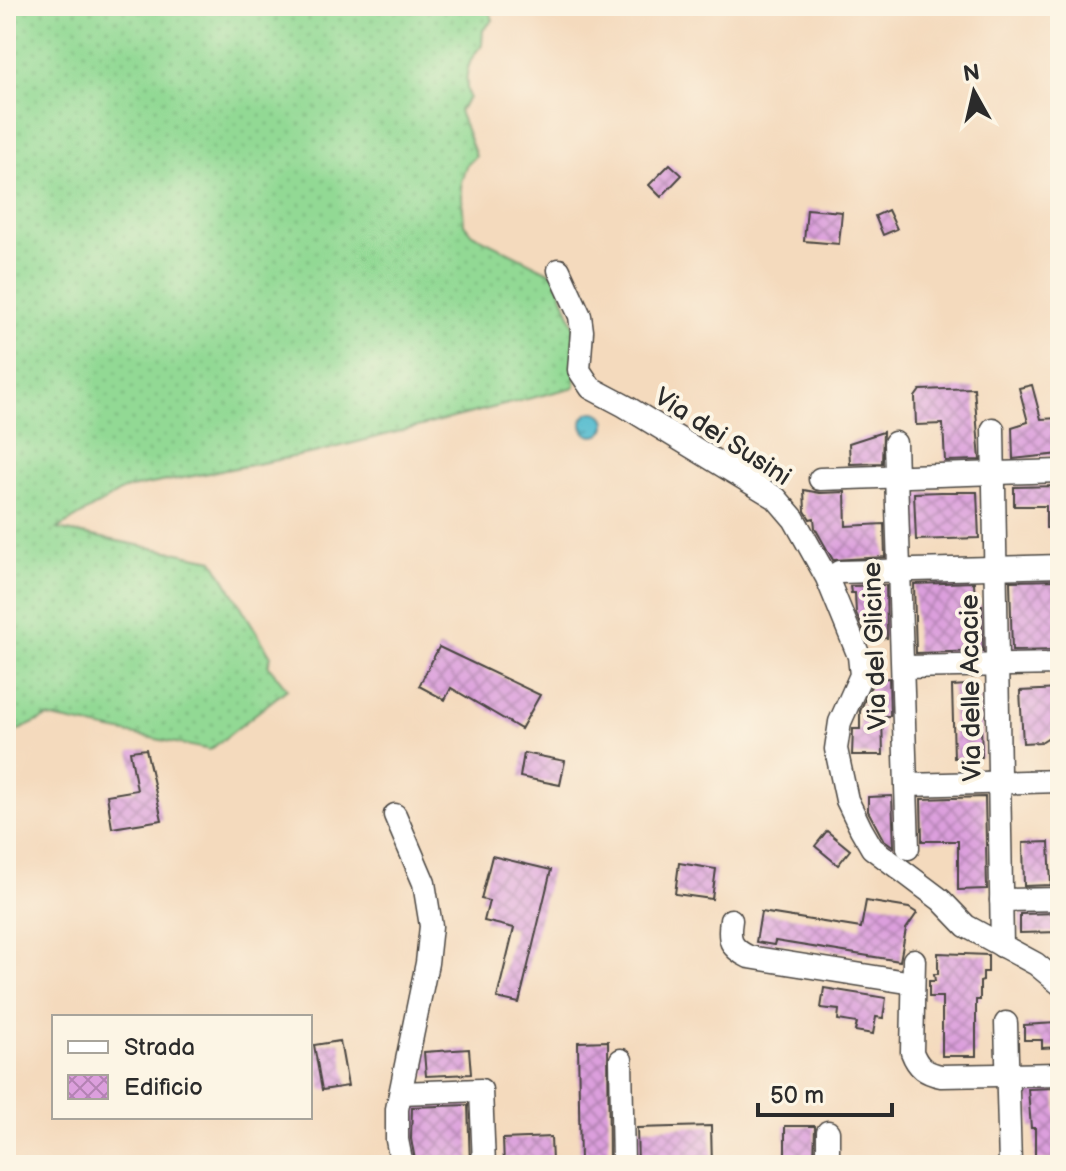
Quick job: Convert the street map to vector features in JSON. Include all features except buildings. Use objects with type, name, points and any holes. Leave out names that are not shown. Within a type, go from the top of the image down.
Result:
[{"type":"street","name":"Via dei Susini","points":[[559,270],[580,316],[579,370],[591,388],[750,480],[776,498],[794,519],[847,620],[862,667],[836,735],[840,775],[856,820],[872,848],[941,900],[966,926],[1036,964],[1060,984]]},
{"type":"street","name":"Via delle Acacie","points":[[993,429],[1002,946]]},
{"type":"street","name":"Via del Glicine","points":[[895,443],[908,848]]},
{"type":"street","points":[[820,479],[1060,471]]},
{"type":"street","points":[[839,572],[1060,566]]},
{"type":"street","points":[[903,667],[1060,664]]},
{"type":"street","points":[[907,785],[1060,781]]},
{"type":"street","points":[[395,815],[424,883],[431,926],[427,963],[396,1125],[402,1165]]},
{"type":"street","points":[[1001,900],[1060,899]]},
{"type":"street","points":[[731,920],[728,938],[734,950],[749,957],[913,983]]},
{"type":"street","points":[[914,960],[912,1052],[916,1064],[929,1073],[941,1076],[1060,1074]]},
{"type":"street","points":[[1006,1023],[1010,1165]]},
{"type":"street","points":[[621,1060],[623,1165]]},
{"type":"street","points":[[401,1093],[481,1090],[484,1165]]},
{"type":"street","points":[[828,1132],[828,1165]]},
{"type":"green space","points":[[6,6],[488,6],[493,20],[483,30],[482,45],[470,63],[466,83],[469,98],[459,111],[476,156],[466,166],[461,182],[464,224],[472,234],[555,275],[577,334],[575,387],[314,453],[125,489],[57,529],[213,560],[271,656],[268,665],[287,689],[210,750],[47,717],[6,736]]},
{"type":"water","points":[[594,412],[605,419],[606,424],[599,435],[594,436],[583,429],[582,424],[589,413]]}]
